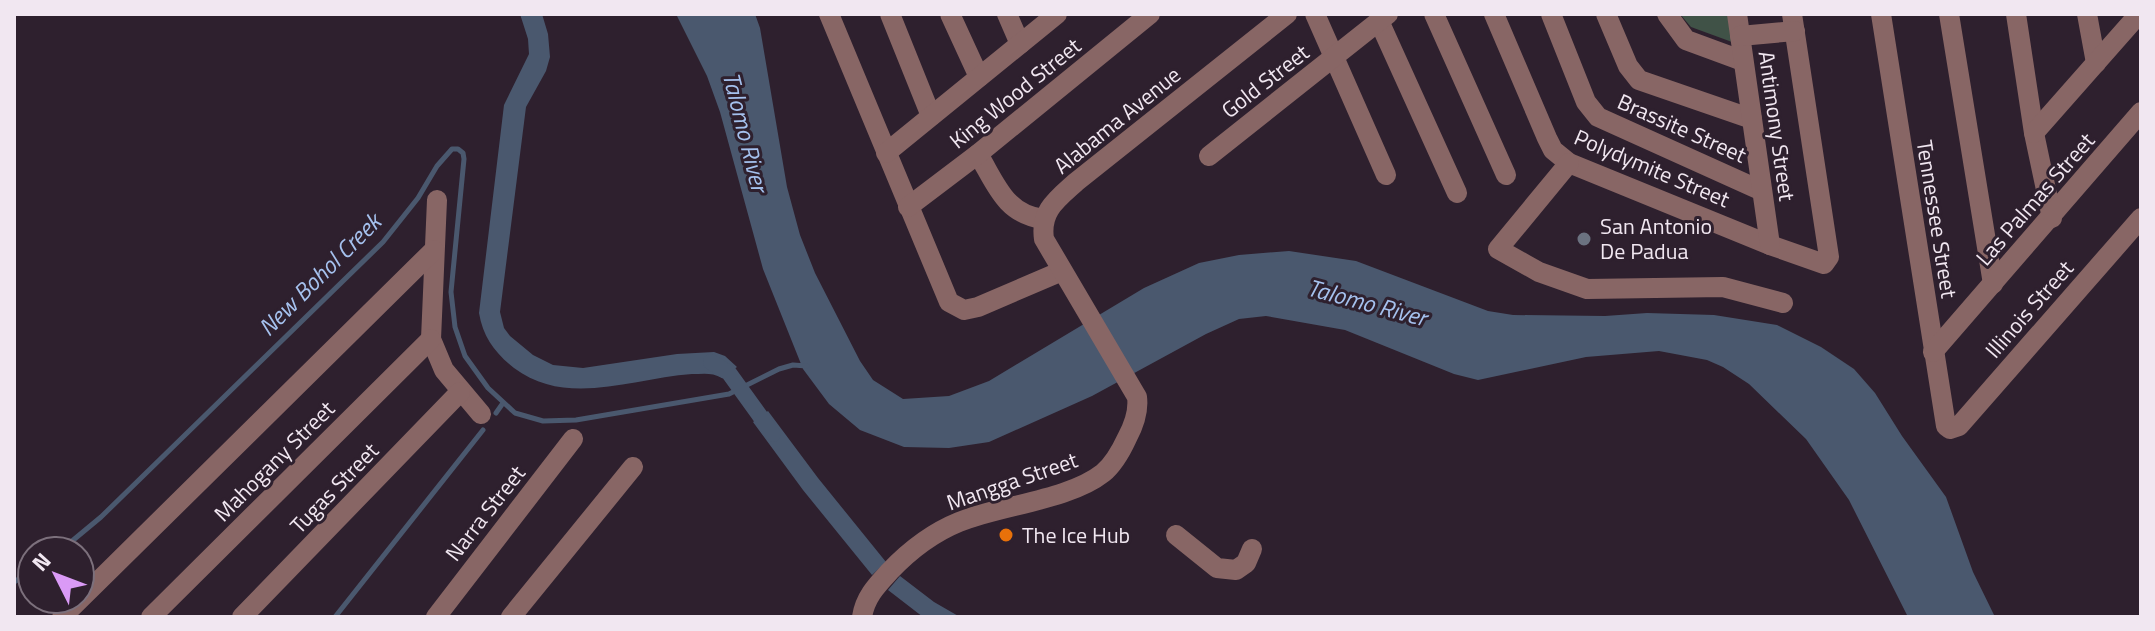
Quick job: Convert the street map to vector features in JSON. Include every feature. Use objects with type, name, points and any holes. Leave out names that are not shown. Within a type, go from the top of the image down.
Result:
[{"type":"street","points":[[829,14],[945,296],[959,309],[978,307],[1062,271],[1044,239],[1043,219],[1021,214],[1012,207],[978,154]]},
{"type":"street","points":[[890,14],[931,116]]},
{"type":"street","points":[[950,14],[979,77]]},
{"type":"street","points":[[1007,14],[1020,44]]},
{"type":"street","points":[[886,153],[1057,14]]},
{"type":"street","name":"King Wood Street","points":[[908,207],[1150,14]]},
{"type":"street","name":"Alabama Avenue","points":[[1043,219],[1076,182],[1287,14]]},
{"type":"street","points":[[1315,14],[1386,175]]},
{"type":"street","points":[[1434,14],[1506,175]]},
{"type":"street","name":"Polydymite Street","points":[[1494,14],[1553,150],[1569,163],[1820,264],[1826,263],[1829,257],[1794,23]]},
{"type":"street","name":"Brassite Street","points":[[1551,14],[1586,102],[1598,117],[1762,191]]},
{"type":"street","points":[[1606,14],[1628,66],[1639,80],[1752,119]]},
{"type":"street","points":[[1667,14],[1686,40],[1743,61]]},
{"type":"street","name":"Antimony Street","points":[[1737,14],[1770,245]]},
{"type":"street","name":"Tennessee Street","points":[[1881,14],[1944,423],[1950,429]]},
{"type":"street","points":[[1949,14],[1993,284]]},
{"type":"street","points":[[2016,14],[2034,133],[2052,218]]},
{"type":"street","points":[[2087,14],[2096,63]]},
{"type":"street","points":[[2034,133],[2139,14]]},
{"type":"street","points":[[1383,17],[1457,193]]},
{"type":"street","name":"Gold Street","points":[[1209,156],[1383,17]]},
{"type":"street","points":[[1740,36],[1794,23]]},
{"type":"street","name":"Las Palmas Street","points":[[1933,352],[2141,112]]},
{"type":"street","points":[[1569,163],[1498,249],[1539,272],[1587,289],[1723,287],[1783,303]]},
{"type":"street","points":[[437,200],[431,339],[444,370],[481,414]]},
{"type":"street","name":"Illinois Street","points":[[1950,429],[1962,423],[2141,218]]},
{"type":"street","points":[[62,617],[434,250]]},
{"type":"street","name":"Mangga Street","points":[[862,617],[864,606],[874,589],[928,538],[971,518],[1072,489],[1103,474],[1112,464],[1134,424],[1138,406],[1135,391],[1062,271]]},
{"type":"street","name":"Mahogany Street","points":[[151,617],[431,339]]},
{"type":"street","name":"Tugas Street","points":[[242,617],[460,392]]},
{"type":"street","name":"Narra Street","points":[[436,617],[573,439]]},
{"type":"street","points":[[511,617],[633,467]]},
{"type":"street","points":[[1176,535],[1217,568],[1236,570],[1246,563],[1252,549]]},
{"type":"green space","points":[[1680,14],[1728,14],[1732,42],[1691,27]]},
{"type":"water","points":[[520,14],[542,14],[550,57],[546,71],[526,107],[500,312],[504,328],[533,355],[553,365],[583,368],[677,354],[714,352],[725,356],[737,367],[722,378],[711,374],[692,374],[601,388],[556,386],[534,380],[514,368],[487,337],[479,313],[504,105],[529,54]]},
{"type":"water","name":"Talomo River","points":[[676,14],[755,14],[787,187],[800,235],[815,273],[860,361],[873,380],[903,399],[949,396],[989,381],[1144,288],[1199,263],[1239,255],[1289,251],[1356,261],[1488,311],[1513,315],[1714,315],[1777,325],[1821,347],[1854,369],[1875,393],[1946,497],[1973,572],[1995,617],[1908,617],[1849,500],[1806,439],[1749,384],[1723,367],[1707,360],[1659,351],[1586,357],[1478,380],[1454,374],[1345,330],[1266,316],[1239,319],[1206,334],[1092,396],[989,442],[949,448],[904,447],[860,430],[829,404],[803,369],[763,269],[720,112],[707,76]]},
{"type":"water","points":[[768,411],[886,562],[872,575],[753,422]]},
{"type":"water","points":[[900,576],[960,617],[923,617],[888,590]]},
{"type":"waterway","name":"New Bohol Creek","points":[[79,535],[383,242],[452,149],[463,153],[464,159],[451,292],[455,327],[465,356],[488,388],[515,413],[543,421],[576,420],[729,394],[779,369],[793,365],[807,366]]},
{"type":"waterway","points":[[711,362],[729,373],[773,434]]},
{"type":"waterway","points":[[496,413],[503,403]]},
{"type":"waterway","points":[[335,617],[483,430]]},
{"type":"place","name":"San Antonio De Padua","points":[[1584,239]]},
{"type":"place","name":"The Ice Hub","points":[[1006,535]]}]
